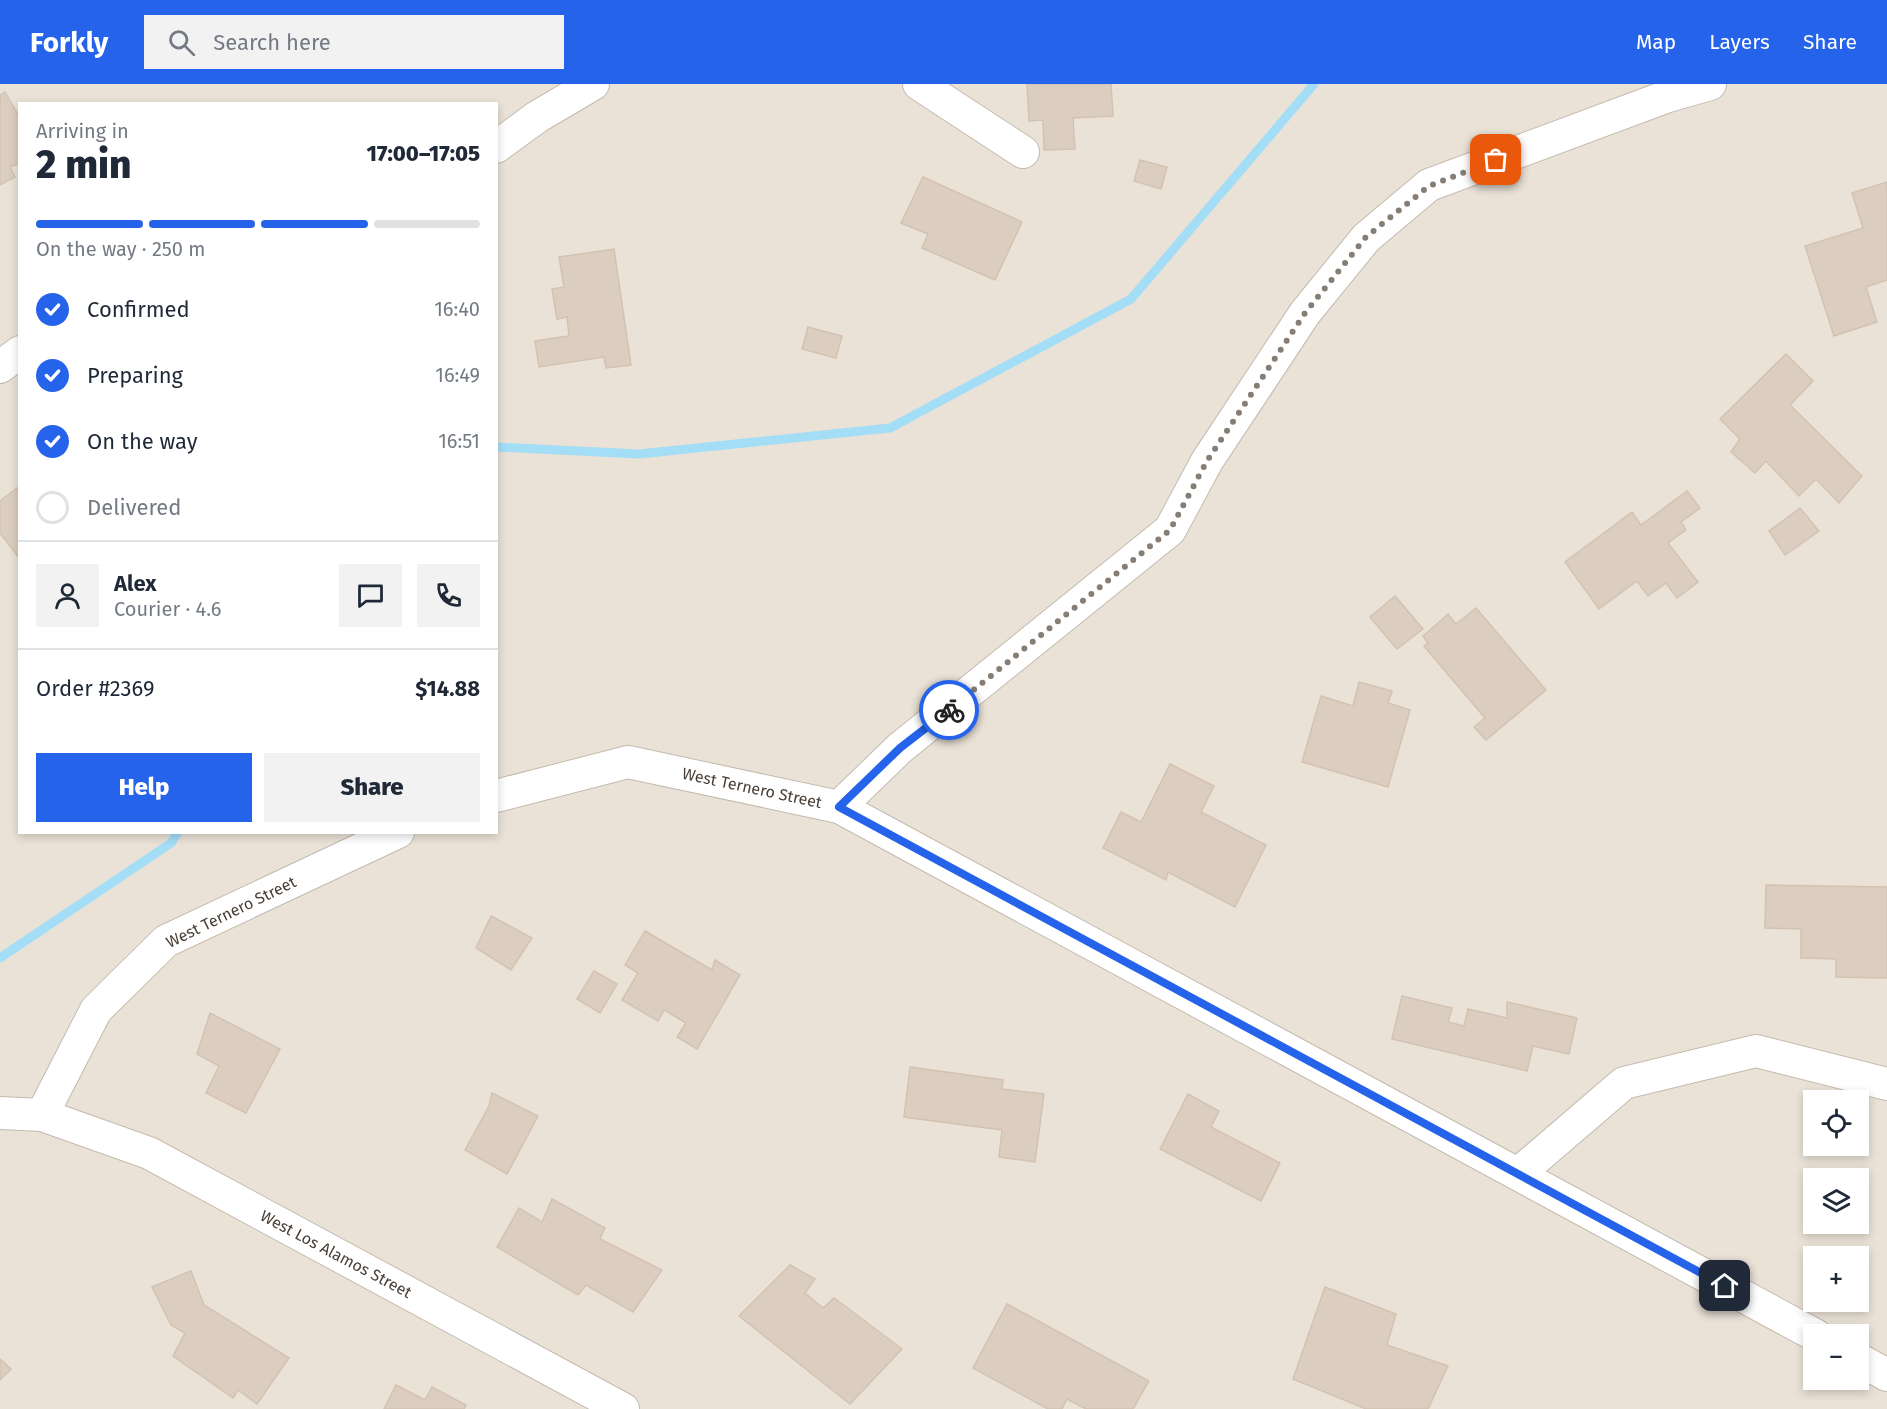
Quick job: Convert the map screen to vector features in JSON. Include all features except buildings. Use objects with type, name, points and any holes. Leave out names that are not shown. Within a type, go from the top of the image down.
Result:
[{"type":"street","points":[[498,146],[537,117],[593,84]]},
{"type":"street","points":[[919,84],[1023,152]]},
{"type":"street","points":[[839,807],[900,748],[1170,530],[1207,461],[1305,313],[1366,237],[1429,186],[1666,90],[1710,84]]},
{"type":"street","points":[[0,367],[18,354]]},
{"type":"street","name":"West Ternero Street","points":[[498,795],[628,762],[839,807],[1803,1328]]},
{"type":"street","name":"West Ternero Street","points":[[42,1115],[96,1010],[166,941],[394,834]]},
{"type":"street","points":[[1519,1173],[1624,1083],[1734,1056],[1756,1051],[1887,1084]]},
{"type":"street","points":[[0,1113],[42,1115]]},
{"type":"street","name":"West Los Alamos Street","points":[[42,1115],[148,1154],[623,1409]]},
{"type":"street","points":[[1869,1365],[1887,1375]]},
{"type":"shaded area","points":[[0,84],[1887,84],[1887,1409],[0,1409]]},
{"type":"waterway","points":[[498,447],[639,454],[890,428],[1131,299],[1314,84]]},
{"type":"waterway","points":[[0,958],[171,843],[177,834]]},
{"type":"way so far","points":[[949,710],[1170,530],[1207,461],[1305,313],[1366,237],[1429,186],[1496,160]]},
{"type":"route","points":[[949,710],[900,748],[839,807],[1725,1286]]}]
